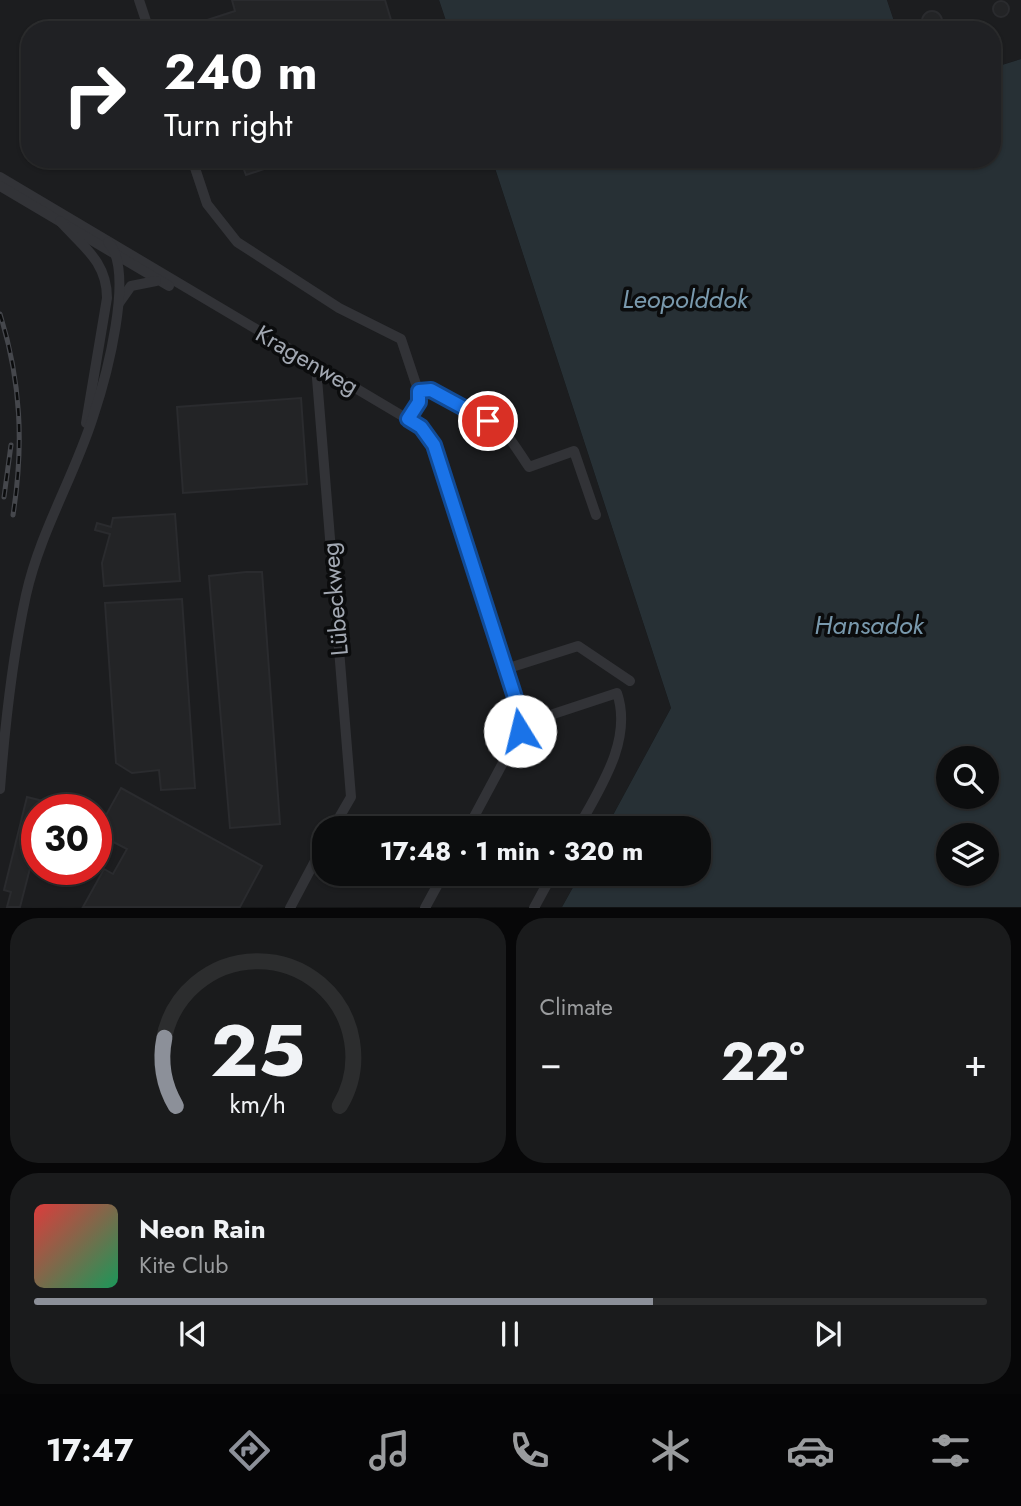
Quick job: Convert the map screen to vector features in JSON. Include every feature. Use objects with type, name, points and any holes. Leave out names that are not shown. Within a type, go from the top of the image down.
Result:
[{"type":"street","points":[[139,0],[146,21]]},
{"type":"street","points":[[195,168],[207,204],[237,242],[339,308],[396,335],[404,345],[419,391],[419,402],[408,419]]},
{"type":"street","name":"Kragenweg","points":[[0,177],[103,236],[163,279]]},
{"type":"street","name":"Kragenweg","points":[[0,186],[117,257],[193,295],[421,427],[434,445],[506,669]]},
{"type":"street","points":[[0,789],[5,724],[26,595],[49,523],[86,436],[107,298],[107,282],[99,262],[60,221]]},
{"type":"street","name":"Kragenweg","points":[[86,436],[104,378],[117,308],[117,257],[103,236]]},
{"type":"street","points":[[107,298],[119,276],[135,267]]},
{"type":"street","points":[[117,308],[122,296],[131,286],[163,279]]},
{"type":"street","name":"Lübeckweg","points":[[316,366],[351,797],[340,816]]},
{"type":"street","points":[[419,391],[431,390],[503,431],[529,467],[574,451],[596,515]]},
{"type":"street","points":[[474,816],[520,731],[520,713],[506,669],[578,646],[630,681]]},
{"type":"street","points":[[520,724],[617,693],[623,710],[612,765],[584,816]]},
{"type":"street","points":[[290,908],[312,865]]},
{"type":"street","points":[[425,908],[437,886]]},
{"type":"street","points":[[534,908],[546,886]]},
{"type":"shaded area","points":[[0,0],[439,0],[446,21],[21,21],[21,168],[495,168],[671,708],[612,816],[312,816],[312,886],[574,886],[562,907],[0,908]]},
{"type":"shaded area","points":[[887,0],[1021,0],[1021,59],[1001,65],[1001,21],[894,21]]},
{"type":"water","points":[[439,0],[887,0],[894,21],[446,21]]},
{"type":"water","name":"Hansadok","points":[[1021,59],[1021,907],[562,907],[574,886],[711,886],[711,816],[612,816],[671,708],[495,168],[1001,168],[1001,65]]},
{"type":"building","points":[[232,0],[385,0],[391,21],[204,21],[235,11]]},
{"type":"building","points":[[1001,1],[1009,9],[1001,17],[993,9]]},
{"type":"building","points":[[932,11],[941,17],[942,21],[922,21],[925,14]]},
{"type":"building","points":[[243,168],[267,168],[246,175]]},
{"type":"building","points":[[301,398],[307,484],[183,493],[177,407]]},
{"type":"building","points":[[175,514],[180,581],[104,586],[102,563],[110,534],[95,530],[97,523],[111,527],[113,518]]},
{"type":"building","points":[[262,572],[280,824],[230,828],[209,576]]},
{"type":"building","points":[[182,599],[195,788],[161,790],[159,770],[132,773],[116,763],[105,603]]},
{"type":"building","points":[[121,788],[262,866],[240,907],[83,907],[95,885],[112,885],[112,873],[127,849],[112,841],[112,804]]},
{"type":"building","points":[[21,821],[21,885],[26,885],[20,907],[7,907],[11,892],[4,890]]},
{"type":"railway","points":[[0,314],[12,364],[18,413],[19,463],[13,515]]},
{"type":"railway","points":[[4,497],[11,445]]},
{"type":"route","points":[[488,421],[431,390],[419,391],[419,402],[408,419],[421,427],[434,445],[520,713],[520,731]]},
{"type":"water label","name":"Leopolddok","points":[[685,299]]}]
